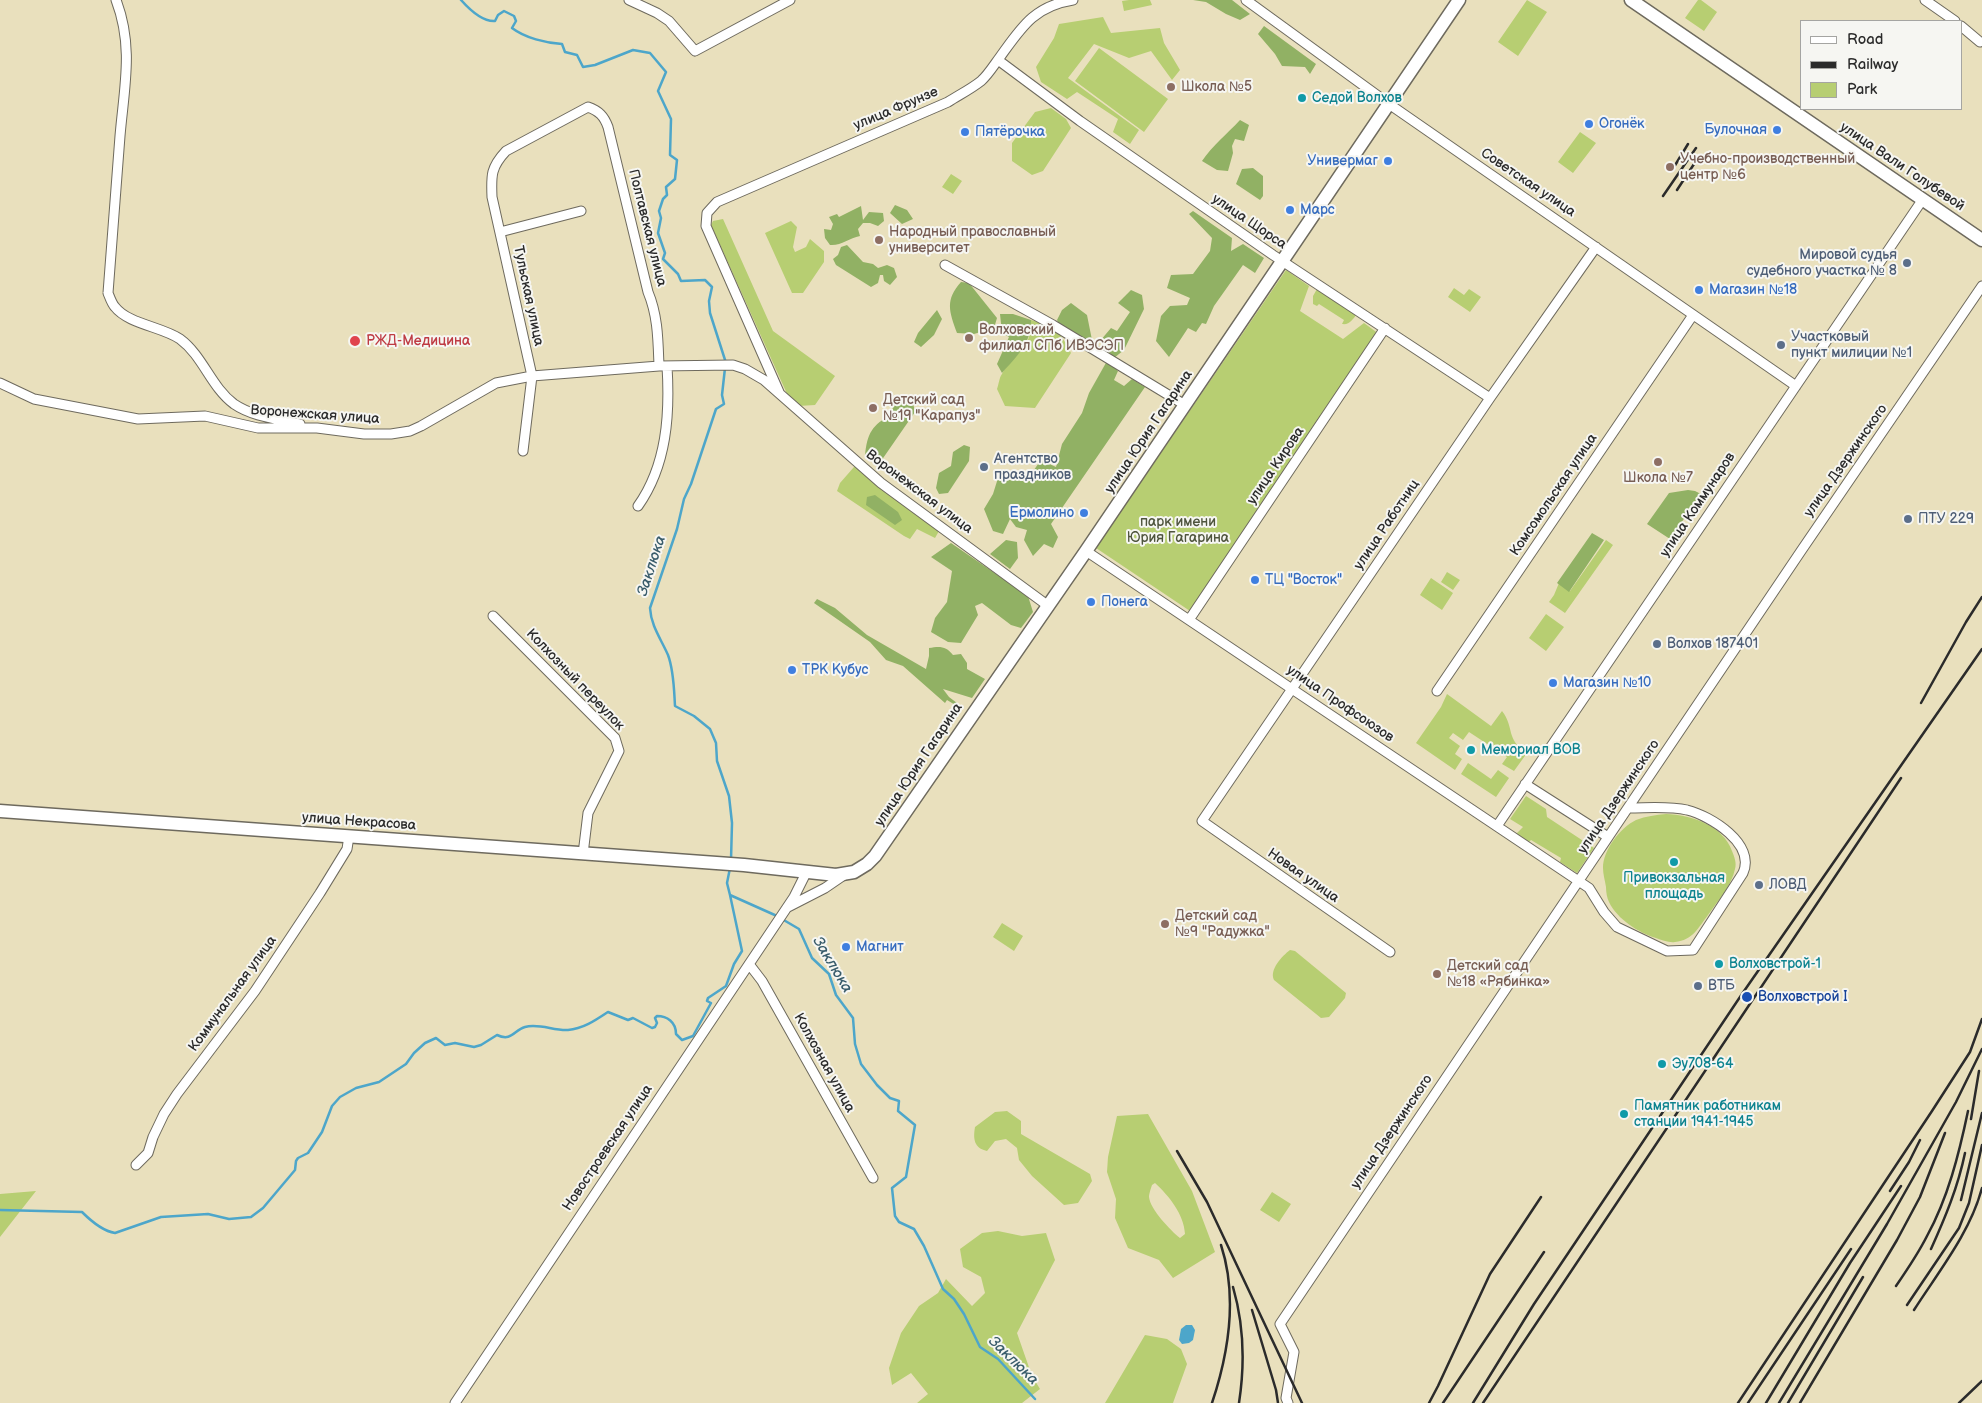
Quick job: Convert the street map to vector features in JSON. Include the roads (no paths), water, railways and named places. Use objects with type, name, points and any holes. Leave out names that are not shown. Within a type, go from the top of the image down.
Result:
[{"type":"main road","name":"улица Юрия Гагарина","points":[[850,873],[868,864],[897,826],[1047,604],[1086,551],[1459,0]]},
{"type":"main road","name":"улица Вали Голубевой","points":[[1631,0],[1982,240]]},
{"type":"main road","name":"улица Некрасова","points":[[0,810],[807,871]]},
{"type":"main road","points":[[807,871],[836,875],[850,873]]},
{"type":"street","points":[[116,0],[122,16],[127,47],[127,64],[108,293],[115,308],[129,317],[177,337],[189,346],[223,394],[235,404],[256,414],[317,428]]},
{"type":"street","points":[[629,0],[657,13],[669,21],[695,51],[790,0]]},
{"type":"street","name":"улица Фрунзе","points":[[707,213],[717,202],[948,102],[981,81],[1022,26],[1041,10],[1056,2],[1073,0]]},
{"type":"street","name":"Советская улица","points":[[1246,0],[1389,104],[1796,386]]},
{"type":"street","points":[[1925,0],[1954,20]]},
{"type":"street","points":[[1962,27],[1980,42]]},
{"type":"street","name":"улица Щорса","points":[[998,60],[1080,121],[1282,261],[1490,398]]},
{"type":"street","name":"Тульская улица","points":[[522,451],[532,376],[492,196],[491,176],[495,162],[506,151],[588,106]]},
{"type":"street","name":"Полтавская улица","points":[[588,106],[598,110],[608,127],[648,292],[657,320],[669,404],[666,434],[650,489],[638,506]]},
{"type":"street","name":"улица Коммунаров","points":[[1497,826],[1923,199]]},
{"type":"street","points":[[500,232],[581,211]]},
{"type":"street","name":"Воронежская улица","points":[[707,213],[706,226],[780,394]]},
{"type":"street","name":"улица Работниц","points":[[1202,821],[1490,398],[1596,247]]},
{"type":"street","points":[[945,265],[1053,325],[1185,405]]},
{"type":"street","name":"улица Дзержинского","points":[[1288,1403],[1286,1398],[1294,1352],[1280,1324],[1629,808],[1800,551],[1982,286]]},
{"type":"street","name":"Комсомольская улица","points":[[1437,691],[1693,314]]},
{"type":"street","name":"улица Кирова","points":[[1189,620],[1386,328]]},
{"type":"street","name":"Воронежская улица","points":[[0,383],[34,399],[138,419],[205,416],[258,428],[317,428],[364,434],[391,434],[410,431],[496,382],[532,376],[663,366],[733,365],[745,369],[764,380],[881,483],[1047,604]]},
{"type":"street","name":"улица Профсоюзов","points":[[1086,551],[1579,881]]},
{"type":"street","name":"Колхозный переулок","points":[[493,616],[615,738],[619,751],[588,813],[584,854]]},
{"type":"street","points":[[1525,784],[1608,837]]},
{"type":"street","points":[[1579,881],[1589,888],[1604,912],[1617,927],[1667,951],[1693,950],[1745,868],[1746,861],[1740,845],[1722,826],[1688,810],[1629,808]]},
{"type":"street","name":"Новая улица","points":[[1202,821],[1390,952]]},
{"type":"street","name":"Коммунальная улица","points":[[136,1165],[148,1153],[164,1114],[177,1094],[255,991],[320,893],[347,849],[349,836]]},
{"type":"street","name":"Новостроевская улица","points":[[455,1403],[749,964],[786,908],[807,871]]},
{"type":"street","name":"Новостроевская улица","points":[[786,908],[850,873]]},
{"type":"street","name":"Колхозная улица","points":[[749,964],[762,981],[873,1178]]},
{"type":"water","points":[[1186,1325],[1192,1325],[1195,1330],[1193,1340],[1182,1344],[1179,1340],[1181,1329]]},
{"type":"waterway","name":"Заклюка","points":[[461,0],[472,11],[490,21],[495,21],[498,15],[504,11],[514,16],[516,21],[512,28],[523,35],[562,44],[565,52],[577,55],[583,67],[595,65],[633,50],[650,53],[666,72],[658,91],[671,119],[670,155],[677,160],[675,179],[666,187],[667,195],[663,199],[659,211],[661,218],[658,233],[665,253],[663,259],[678,274],[681,281],[705,280],[712,287],[709,301],[710,313],[726,363]]},
{"type":"waterway","name":"Заклюка","points":[[725,368],[722,395],[724,404],[716,409],[691,484],[684,499],[677,529],[650,608],[654,627],[670,661],[675,706],[694,716],[710,729],[716,743],[717,761],[729,796],[732,823],[731,860]]},
{"type":"waterway","name":"Заклюка","points":[[730,868],[727,883],[730,895],[777,916]]},
{"type":"waterway","points":[[0,1210],[82,1212],[101,1228],[115,1233],[161,1217],[208,1214],[229,1219],[251,1217],[263,1208],[295,1170],[298,1158],[308,1153],[322,1132],[332,1106],[340,1097],[356,1088],[379,1082],[406,1064],[425,1043],[436,1038],[445,1045],[455,1043],[474,1047],[497,1035],[502,1037],[510,1036],[521,1028],[530,1026],[563,1030],[579,1028],[608,1012],[628,1020],[633,1018],[652,1028],[657,1023],[655,1018],[657,1016],[664,1017],[673,1023],[676,1034],[682,1040],[693,1036],[711,1003],[707,1001],[708,998],[726,986],[734,964],[742,951],[730,895]]},
{"type":"waterway","name":"Заклюка","points":[[782,919],[799,929],[812,958],[829,974],[836,995],[853,1018],[855,1044],[861,1064],[890,1098],[899,1101],[898,1111],[915,1125],[906,1177],[892,1188],[895,1216],[899,1222],[914,1229],[924,1246],[943,1289],[954,1299],[964,1314],[980,1347],[998,1359],[1035,1399]]},
{"type":"railway","points":[[1674,167],[1688,144]]},
{"type":"railway","points":[[1663,196],[1696,148]]},
{"type":"railway","points":[[1677,190],[1696,161]]},
{"type":"railway","points":[[1921,703],[1982,597]]},
{"type":"railway","points":[[1473,1403],[1534,1304],[1742,994],[1982,649]]},
{"type":"railway","points":[[1483,1403],[1901,778]]},
{"type":"railway","points":[[1738,1403],[1970,1052],[1982,1019]]},
{"type":"railway","points":[[1779,1403],[1887,1224],[1956,1102],[1982,1049]]},
{"type":"railway","points":[[1971,1119],[1979,1071]]},
{"type":"railway","points":[[1896,1286],[1920,1249],[1941,1206],[1957,1159],[1968,1111]]},
{"type":"railway","points":[[1961,1200],[1982,1113]]},
{"type":"railway","points":[[1800,1403],[1897,1240],[1920,1197],[1945,1133]]},
{"type":"railway","points":[[1890,1191],[1909,1162],[1920,1140]]},
{"type":"railway","points":[[1907,1305],[1959,1228],[1969,1203],[1982,1145]]},
{"type":"railway","points":[[1177,1151],[1207,1202],[1302,1403]]},
{"type":"railway","points":[[1931,1249],[1951,1202],[1965,1153]]},
{"type":"railway","points":[[1766,1403],[1850,1263],[1901,1186]]},
{"type":"railway","points":[[1914,1310],[1962,1236],[1977,1205],[1982,1188]]},
{"type":"railway","points":[[1429,1403],[1490,1274],[1541,1197]]},
{"type":"railway","points":[[1212,1403],[1223,1364],[1229,1324],[1229,1284],[1221,1245]]},
{"type":"railway","points":[[1748,1403],[1851,1249]]},
{"type":"railway","points":[[1443,1403],[1544,1252]]},
{"type":"railway","points":[[1788,1403],[1863,1277]]},
{"type":"railway","points":[[1233,1287],[1237,1301],[1243,1359],[1239,1403]]},
{"type":"railway","points":[[1252,1310],[1276,1390],[1278,1403]]},
{"type":"railway","points":[[1959,1403],[1982,1381]]},
{"type":"place","name":"Школа №5","points":[[1171,87]]},
{"type":"place","name":"Седой Волхов","points":[[1302,98]]},
{"type":"place","name":"Огонёк","points":[[1589,124]]},
{"type":"place","name":"Булочная","points":[[1777,130]]},
{"type":"place","name":"Пятёрочка","points":[[965,132]]},
{"type":"place","name":"Универмаг","points":[[1388,161]]},
{"type":"place","name":"Учебно-производственный центр №6","points":[[1670,167]]},
{"type":"place","name":"Марс","points":[[1290,210]]},
{"type":"place","name":"Народный православный университет","points":[[879,240]]},
{"type":"place","name":"Мировой судья судебного участка № 8","points":[[1907,263]]},
{"type":"place","name":"Магазин №18","points":[[1699,290]]},
{"type":"place","name":"Волховский филиал СПб ИВЭСЭП","points":[[969,338]]},
{"type":"place","name":"РЖД-Медицина","points":[[355,341]]},
{"type":"place","name":"Участковый пункт милиции №1","points":[[1781,345]]},
{"type":"place","name":"Детский сад №19 \"Карапуз\"","points":[[873,408]]},
{"type":"place","name":"Школа №7","points":[[1658,462]]},
{"type":"place","name":"Агентство праздников","points":[[984,467]]},
{"type":"place","name":"Ермолино","points":[[1084,513]]},
{"type":"place","name":"ПТУ 229","points":[[1908,519]]},
{"type":"place","name":"ТЦ \"Восток\"","points":[[1255,580]]},
{"type":"place","name":"Понега","points":[[1091,602]]},
{"type":"place","name":"Волхов 187401","points":[[1657,644]]},
{"type":"place","name":"ТРК Кубус","points":[[792,670]]},
{"type":"place","name":"Магазин №10","points":[[1553,683]]},
{"type":"place","name":"Мемориал ВОВ","points":[[1471,750]]},
{"type":"place","name":"Привокзальная площадь","points":[[1674,862]]},
{"type":"place","name":"ЛОВД","points":[[1759,885]]},
{"type":"place","name":"Детский cад №9 \"Радужка\"","points":[[1165,924]]},
{"type":"place","name":"Магнит","points":[[846,947]]},
{"type":"place","name":"Волховстрой-1","points":[[1719,964]]},
{"type":"place","name":"Детский сад №18 «Рябинка»","points":[[1437,974]]},
{"type":"place","name":"ВТБ","points":[[1698,986]]},
{"type":"place","name":"Волховстрой I","points":[[1747,997]]},
{"type":"place","name":"Эу708-64","points":[[1662,1064]]},
{"type":"place","name":"Памятник работникам станции 1941-1945","points":[[1624,1114]]},
{"type":"park label","name":"парк имени Юрия Гагарина","points":[[1178,530]]}]
